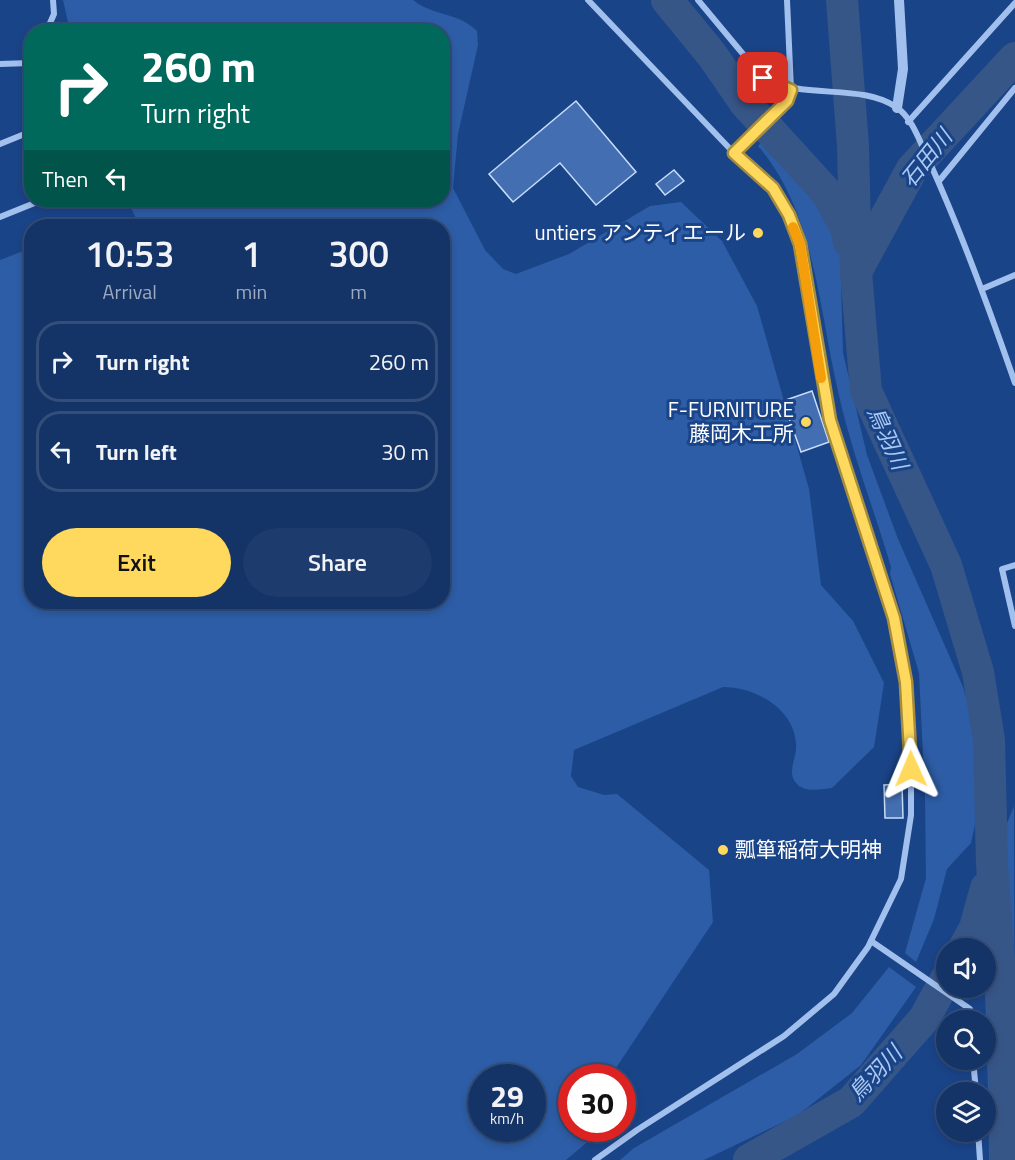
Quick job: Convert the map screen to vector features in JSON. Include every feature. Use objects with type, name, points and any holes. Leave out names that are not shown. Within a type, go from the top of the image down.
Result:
[{"type":"street","points":[[50,24],[54,14],[53,0]]},
{"type":"street","points":[[588,0],[734,153],[773,188],[789,215],[800,244],[830,420],[894,618],[906,682],[911,747],[911,815],[901,879],[871,941],[834,994],[784,1036],[637,1130],[595,1160]]},
{"type":"street","points":[[698,0],[763,78],[791,90],[860,95],[892,105],[911,124],[939,181],[982,289],[1015,383]]},
{"type":"street","points":[[734,153],[787,101],[791,90],[787,0]]},
{"type":"street","points":[[892,105],[903,69],[899,0]]},
{"type":"street","points":[[911,124],[1015,3]]},
{"type":"street","points":[[0,64],[24,62]]},
{"type":"street","points":[[939,181],[1015,88]]},
{"type":"street","points":[[0,144],[24,134]]},
{"type":"street","points":[[0,217],[25,207]]},
{"type":"street","points":[[982,289],[1015,275]]},
{"type":"street","points":[[1015,565],[1002,569],[1015,626]]},
{"type":"street","points":[[871,941],[970,1010]]},
{"type":"street","points":[[979,1142],[981,1160]]},
{"type":"shaded area","points":[[63,0],[413,0],[470,25],[477,31],[478,45],[458,134],[453,188],[485,250],[503,269],[516,274],[569,254],[650,206],[681,202],[722,241],[757,306],[809,489],[821,585],[853,621],[884,683],[874,747],[832,788],[804,789],[792,776],[796,749],[795,735],[783,713],[773,704],[749,691],[723,687],[574,750],[571,776],[578,787],[604,795],[617,794],[709,870],[713,922],[619,1064],[558,1064],[558,1142],[587,1142],[566,1160],[0,1160],[0,260],[24,251],[24,609],[450,609],[450,219],[136,219],[130,207],[450,207],[450,24],[68,24]]},
{"type":"shaded area","points":[[766,137],[802,173],[833,218],[840,247],[843,353],[867,455],[898,539],[963,687],[977,733],[976,820],[971,843],[947,869],[934,919],[916,962],[905,953],[926,878],[919,673],[890,574],[891,567],[843,413],[812,263],[803,231],[792,201],[777,172],[758,146]]},
{"type":"shaded area","points":[[1014,806],[1015,1153],[990,1157],[990,1142],[996,1142],[996,1082],[988,1082],[987,1070],[996,1070],[996,1010],[986,1010],[985,998],[996,998],[996,940],[1007,894],[1004,831]]},
{"type":"shaded area","points":[[889,967],[916,987],[861,1065],[798,1115],[704,1160],[620,1160],[634,1148],[797,1054],[852,1013]]},
{"type":"building","points":[[576,101],[636,172],[596,205],[560,163],[513,202],[489,174]]},
{"type":"building","points":[[674,170],[684,181],[665,195],[656,184]]},
{"type":"building","name":"F-FURNITURE 藤岡木工所","points":[[812,391],[829,442],[801,452],[783,401]]},
{"type":"building","points":[[902,784],[903,818],[885,818],[884,785]]},
{"type":"waterway","points":[[667,0],[712,55],[745,103],[827,193],[846,228],[849,242]]},
{"type":"waterway","name":"鳥羽川","points":[[842,0],[853,146],[856,272],[866,391],[946,565],[978,672],[989,740],[992,864],[1004,1030],[1005,1160]]},
{"type":"waterway","name":"石田川","points":[[857,270],[912,169],[1015,58]]},
{"type":"waterway","name":"鳥羽川","points":[[970,938],[975,928],[986,888]]},
{"type":"waterway","name":"鳥羽川","points":[[749,1160],[851,1102],[924,1019],[936,997]]},
{"type":"slow traffic","points":[[793,227],[800,244],[821,378]]},
{"type":"place","name":"untiers アンティエール","points":[[758,233]]},
{"type":"place","name":"F-FURNITURE 藤岡木工所","points":[[806,422]]},
{"type":"place","name":"瓢箪稲荷大明神","points":[[723,850]]},
{"type":"route","points":[[763,78],[791,90],[787,101],[734,153],[773,188],[789,215],[800,244],[830,420],[894,618],[906,682],[911,769]]}]
